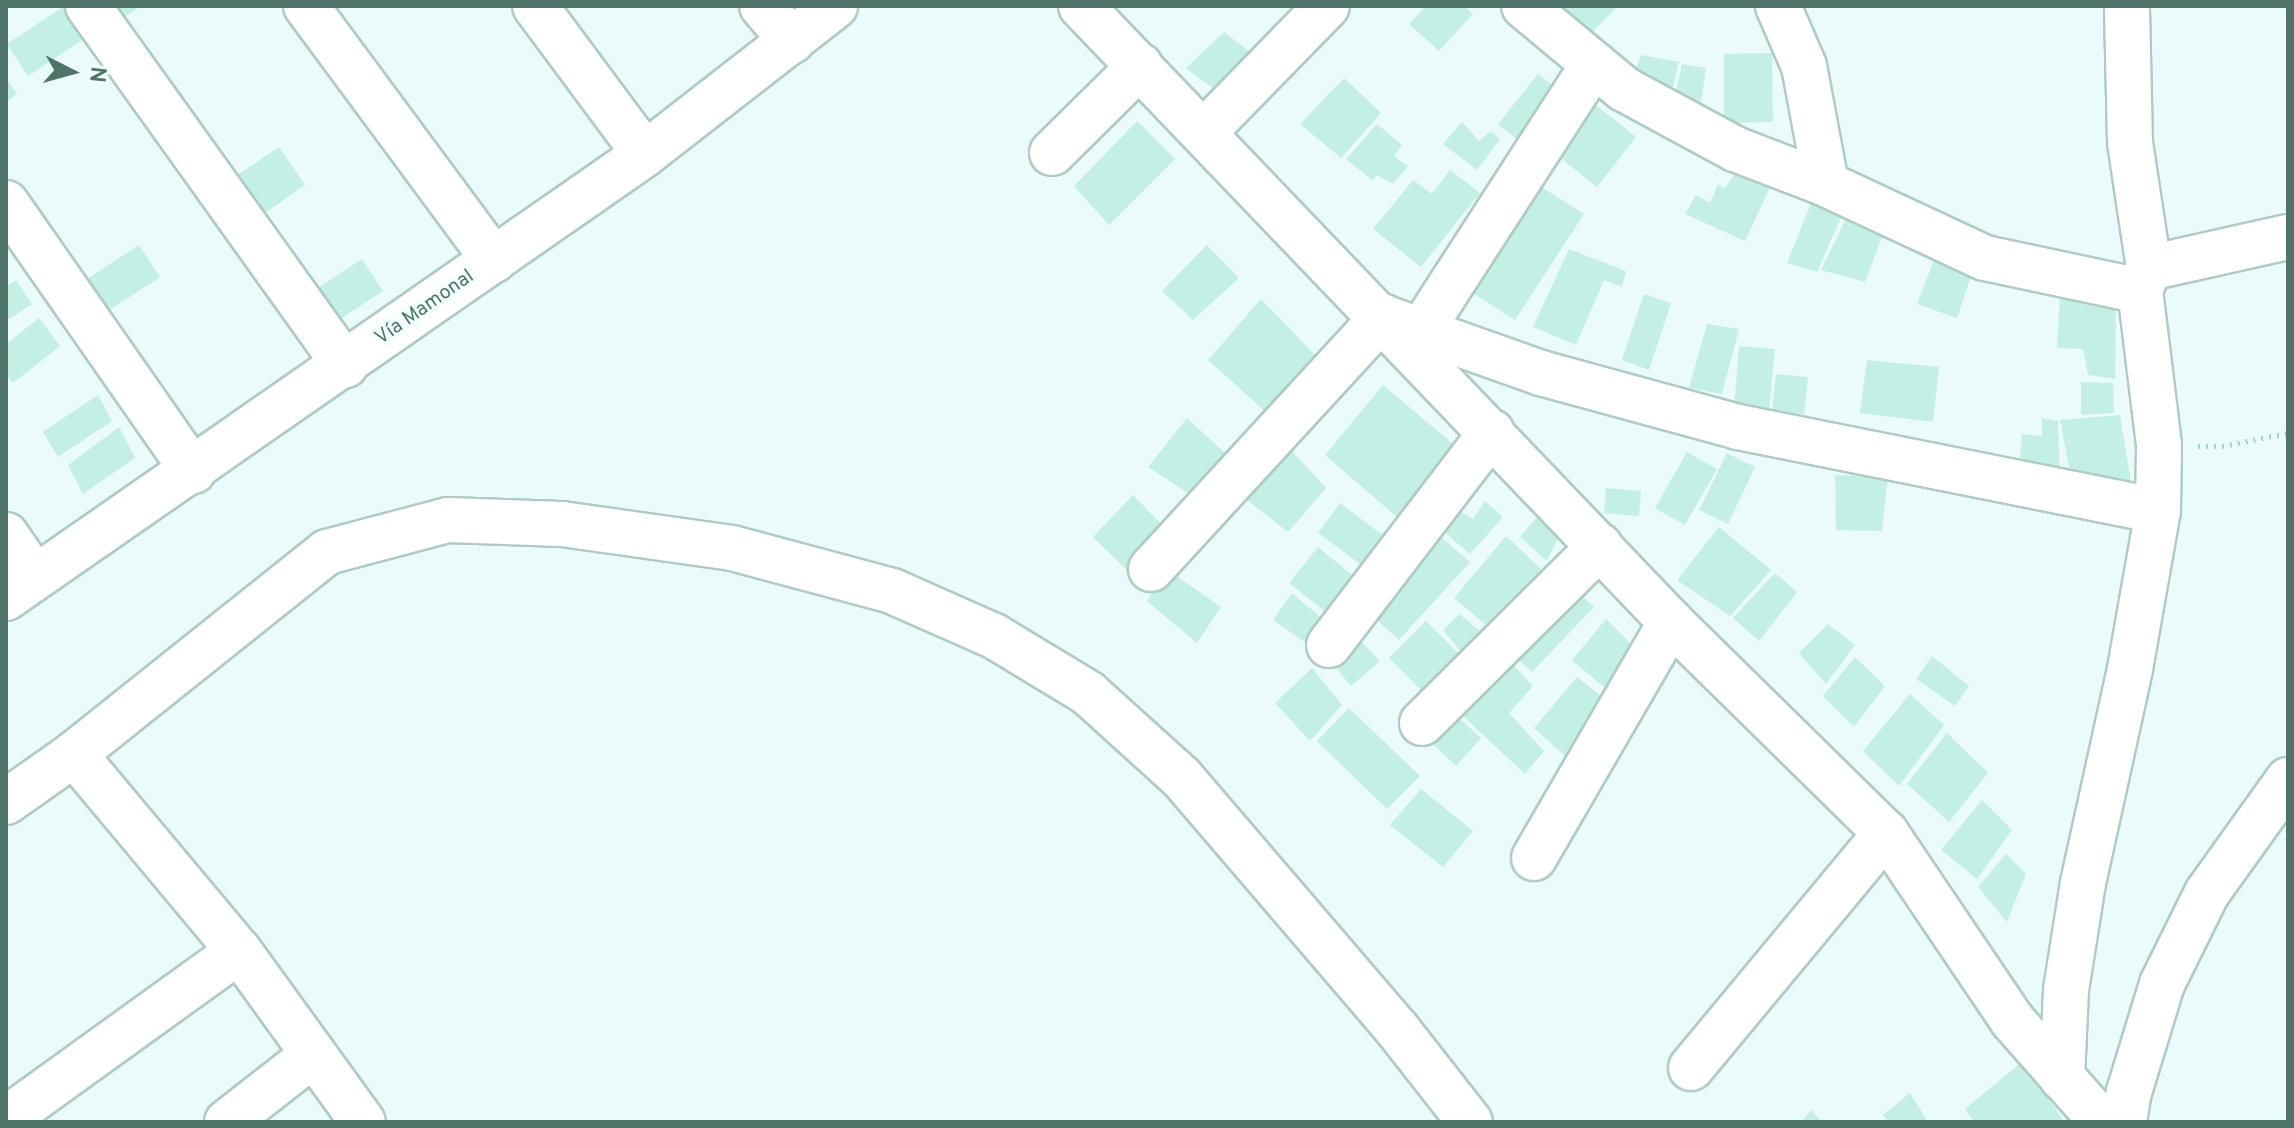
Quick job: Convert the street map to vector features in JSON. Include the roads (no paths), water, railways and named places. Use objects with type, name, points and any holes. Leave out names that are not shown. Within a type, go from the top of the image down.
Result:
[{"type":"street","points":[[88,6],[345,365]]},
{"type":"street","points":[[306,6],[494,260]]},
{"type":"street","points":[[535,6],[645,154]]},
{"type":"street","points":[[762,6],[792,41]]},
{"type":"street","name":"Vía Mamonal","points":[[21,588],[645,154],[835,6]]},
{"type":"street","points":[[1081,6],[1204,132],[1402,324],[1492,432],[1671,622],[1886,833],[2012,1020],[2102,1122]]},
{"type":"street","points":[[1204,132],[1327,6]]},
{"type":"street","points":[[1524,6],[1624,89],[1735,149],[1826,184],[1985,258],[2145,280],[2288,237]]},
{"type":"street","points":[[1778,6],[1804,66],[1826,184]]},
{"type":"street","points":[[2062,1078],[2066,990],[2083,883],[2130,669],[2158,511],[2159,445],[2130,142],[2127,6]]},
{"type":"street","points":[[1151,569],[1402,324],[1594,64]]},
{"type":"street","points":[[1052,153],[1140,66]]},
{"type":"street","points":[[6,203],[193,471]]},
{"type":"street","points":[[1402,324],[1541,373],[1738,427],[2158,511]]},
{"type":"street","points":[[1329,645],[1492,432]]},
{"type":"street","points":[[6,802],[74,754],[327,552],[448,520],[562,524],[732,548],[892,591],[994,636],[1088,693],[1181,777],[1397,1029],[1470,1122]]},
{"type":"street","points":[[6,535],[21,588]]},
{"type":"street","points":[[1422,723],[1600,546]]},
{"type":"street","points":[[1534,858],[1671,622]]},
{"type":"street","points":[[74,754],[239,951],[363,1122]]},
{"type":"street","points":[[2124,1122],[2129,1092],[2162,984],[2207,893],[2288,780]]},
{"type":"street","points":[[1691,1068],[1886,833]]},
{"type":"street","points":[[6,1119],[239,951]]},
{"type":"street","points":[[227,1122],[314,1054]]}]
